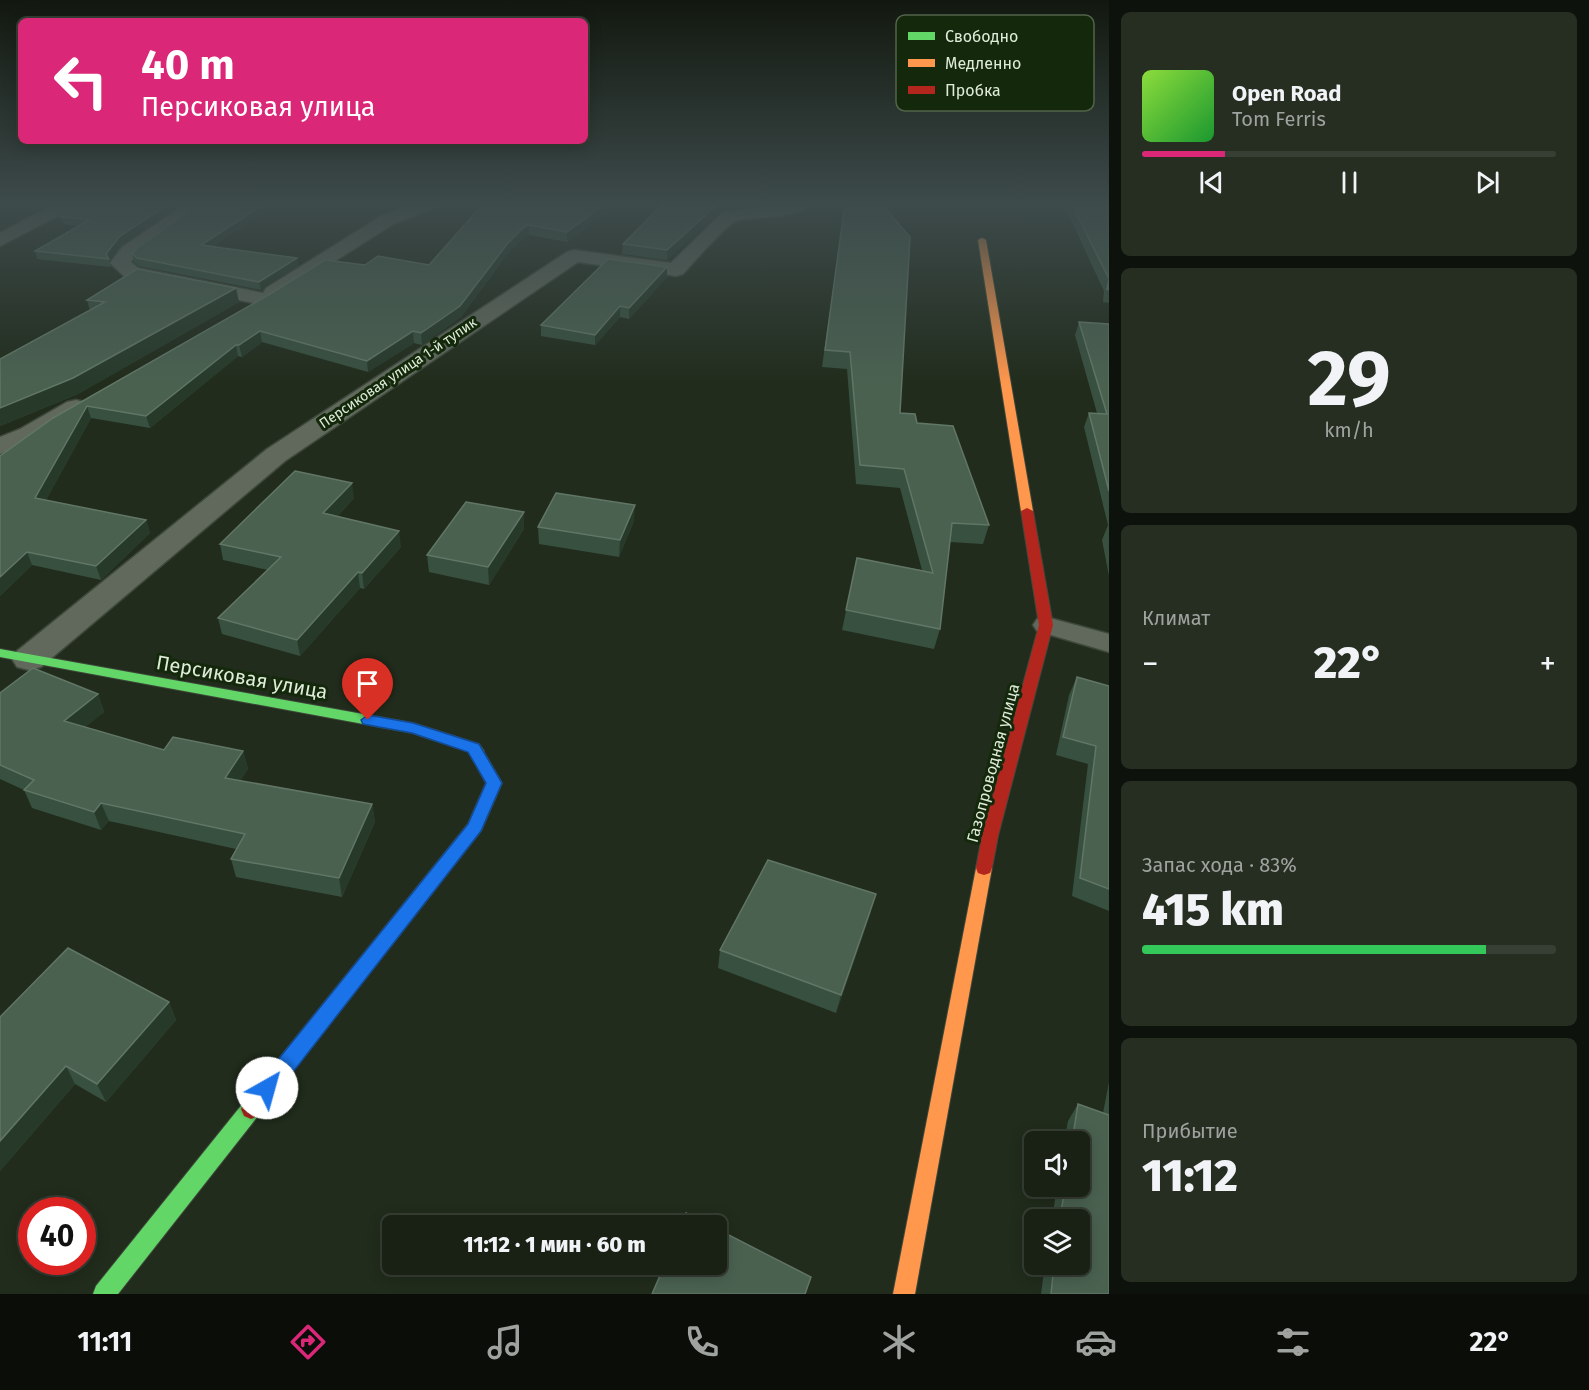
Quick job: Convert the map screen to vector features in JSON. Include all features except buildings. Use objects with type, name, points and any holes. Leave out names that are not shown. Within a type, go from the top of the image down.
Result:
[{"type":"street","points":[[120,263],[132,273],[264,299]]},
{"type":"street","points":[[233,316],[320,263]]},
{"type":"street","name":"Персиковая улица 1-й тупик","points":[[29,659],[276,455],[563,263]]},
{"type":"street","name":"Персиковая улица 1-й тупик","points":[[628,263],[676,270],[682,263]]},
{"type":"street","name":"Газопроводная улица","points":[[904,1294],[990,836],[1046,625],[986,263]]},
{"type":"street","points":[[0,446],[29,434],[90,399]]},
{"type":"street","name":"Персиковая улица","points":[[0,653],[413,728],[474,748],[494,783],[475,827],[104,1294]]},
{"type":"lane","points":[[1046,625],[1109,643]]},
{"type":"traffic: fast","points":[[0,653],[413,728],[474,748],[476,751]]},
{"type":"traffic: fast","points":[[104,1294],[251,1109]]},
{"type":"traffic: slow","points":[[986,263],[1027,511]]},
{"type":"traffic: slow","points":[[904,1294],[984,868]]},
{"type":"traffic: jam","points":[[984,868],[990,836],[1046,625],[1027,511]]},
{"type":"traffic: jam","points":[[251,1109],[475,827],[494,783],[476,751]]},
{"type":"route","points":[[267,1088],[475,827],[494,783],[474,748],[413,728],[368,720]]}]
